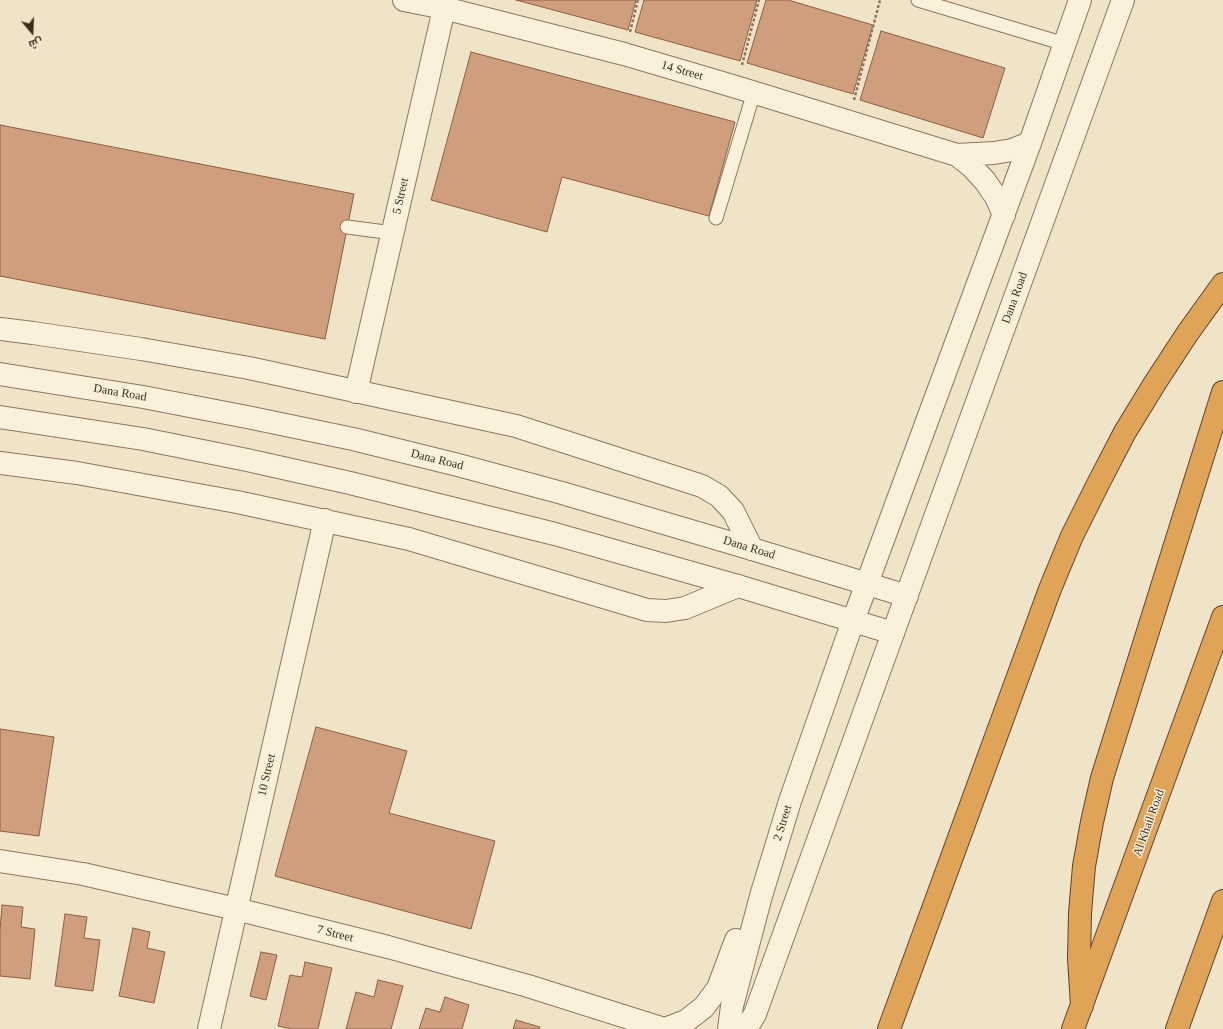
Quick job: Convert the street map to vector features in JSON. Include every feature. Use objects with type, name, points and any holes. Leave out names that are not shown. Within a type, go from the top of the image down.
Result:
[{"type":"highway","points":[[890,1029],[1050,589],[1072,536],[1125,432],[1187,334],[1223,284]]},
{"type":"highway","points":[[1082,1006],[1079,959],[1080,913],[1084,866],[1102,778],[1223,392]]},
{"type":"highway","name":"Al Khail Road","points":[[1073,1029],[1223,617]]},
{"type":"highway","points":[[1177,1029],[1223,901]]},
{"type":"street","name":"14 Street","points":[[404,0],[445,4],[624,54],[957,155],[994,153],[1012,150],[1030,143]]},
{"type":"street","points":[[853,621],[1004,215],[1080,0]]},
{"type":"street","name":"Dana Road","points":[[893,633],[1122,0]]},
{"type":"street","name":"5 Street","points":[[356,392],[445,4]]},
{"type":"street","name":"14 Street","points":[[957,155],[972,167],[985,181],[996,197],[1004,215]]},
{"type":"street","points":[[0,330],[33,333],[149,350],[249,368],[516,426],[702,486],[719,496],[733,511],[752,549]]},
{"type":"street","name":"Dana Road","points":[[0,374],[143,397],[353,439],[533,485],[907,596]]},
{"type":"street","points":[[0,417],[143,440],[247,460],[350,483],[547,532],[738,586],[893,633],[755,1014],[746,1029]]},
{"type":"street","points":[[0,463],[85,475],[237,502],[410,539],[647,610],[666,611],[685,608],[738,586]]},
{"type":"street","name":"10 Street","points":[[209,1029],[325,520]]},
{"type":"street","name":"2 Street","points":[[729,1029],[732,1006],[761,896],[790,801],[853,621]]},
{"type":"street","name":"7 Street","points":[[0,860],[83,874],[236,909],[388,947],[520,984],[665,1029]]},
{"type":"street","points":[[665,1029],[686,1021],[704,1007],[718,988],[746,909],[753,901],[761,896]]},
{"type":"lane","points":[[918,0],[1065,44]]},
{"type":"lane","points":[[716,218],[745,90]]},
{"type":"lane","points":[[347,227],[392,233]]},
{"type":"path","points":[[624,54],[638,0]]},
{"type":"path","points":[[745,90],[759,0]]},
{"type":"path","points":[[848,122],[880,0]]},
{"type":"building","points":[[516,0],[636,0],[628,30]]},
{"type":"building","points":[[644,0],[757,0],[740,61],[635,32]]},
{"type":"building","points":[[766,0],[788,0],[873,25],[853,94],[747,63]]},
{"type":"building","points":[[881,31],[1005,68],[983,138],[860,100]]},
{"type":"building","points":[[471,52],[735,122],[709,216],[562,177],[547,232],[431,200]]},
{"type":"building","points":[[0,125],[354,194],[325,339],[0,276]]},
{"type":"building","points":[[316,727],[407,751],[389,813],[495,841],[471,929],[275,876]]},
{"type":"building","points":[[0,729],[54,737],[39,836],[0,831]]},
{"type":"building","points":[[2,905],[23,907],[21,927],[35,929],[30,979],[0,976],[0,930]]},
{"type":"building","points":[[65,914],[87,917],[84,938],[100,940],[93,991],[55,986]]},
{"type":"building","points":[[133,928],[150,932],[147,948],[165,952],[154,1003],[119,996]]},
{"type":"building","points":[[261,952],[277,955],[266,1000],[250,996]]},
{"type":"building","points":[[305,962],[332,968],[318,1029],[292,1029],[278,1026],[290,975],[302,977]]},
{"type":"building","points":[[378,980],[403,986],[391,1029],[346,1029],[356,992],[374,997]]},
{"type":"building","points":[[445,997],[469,1005],[462,1029],[419,1029],[426,1008],[440,1012]]},
{"type":"building","points":[[516,1020],[540,1027],[539,1029],[513,1029]]}]
